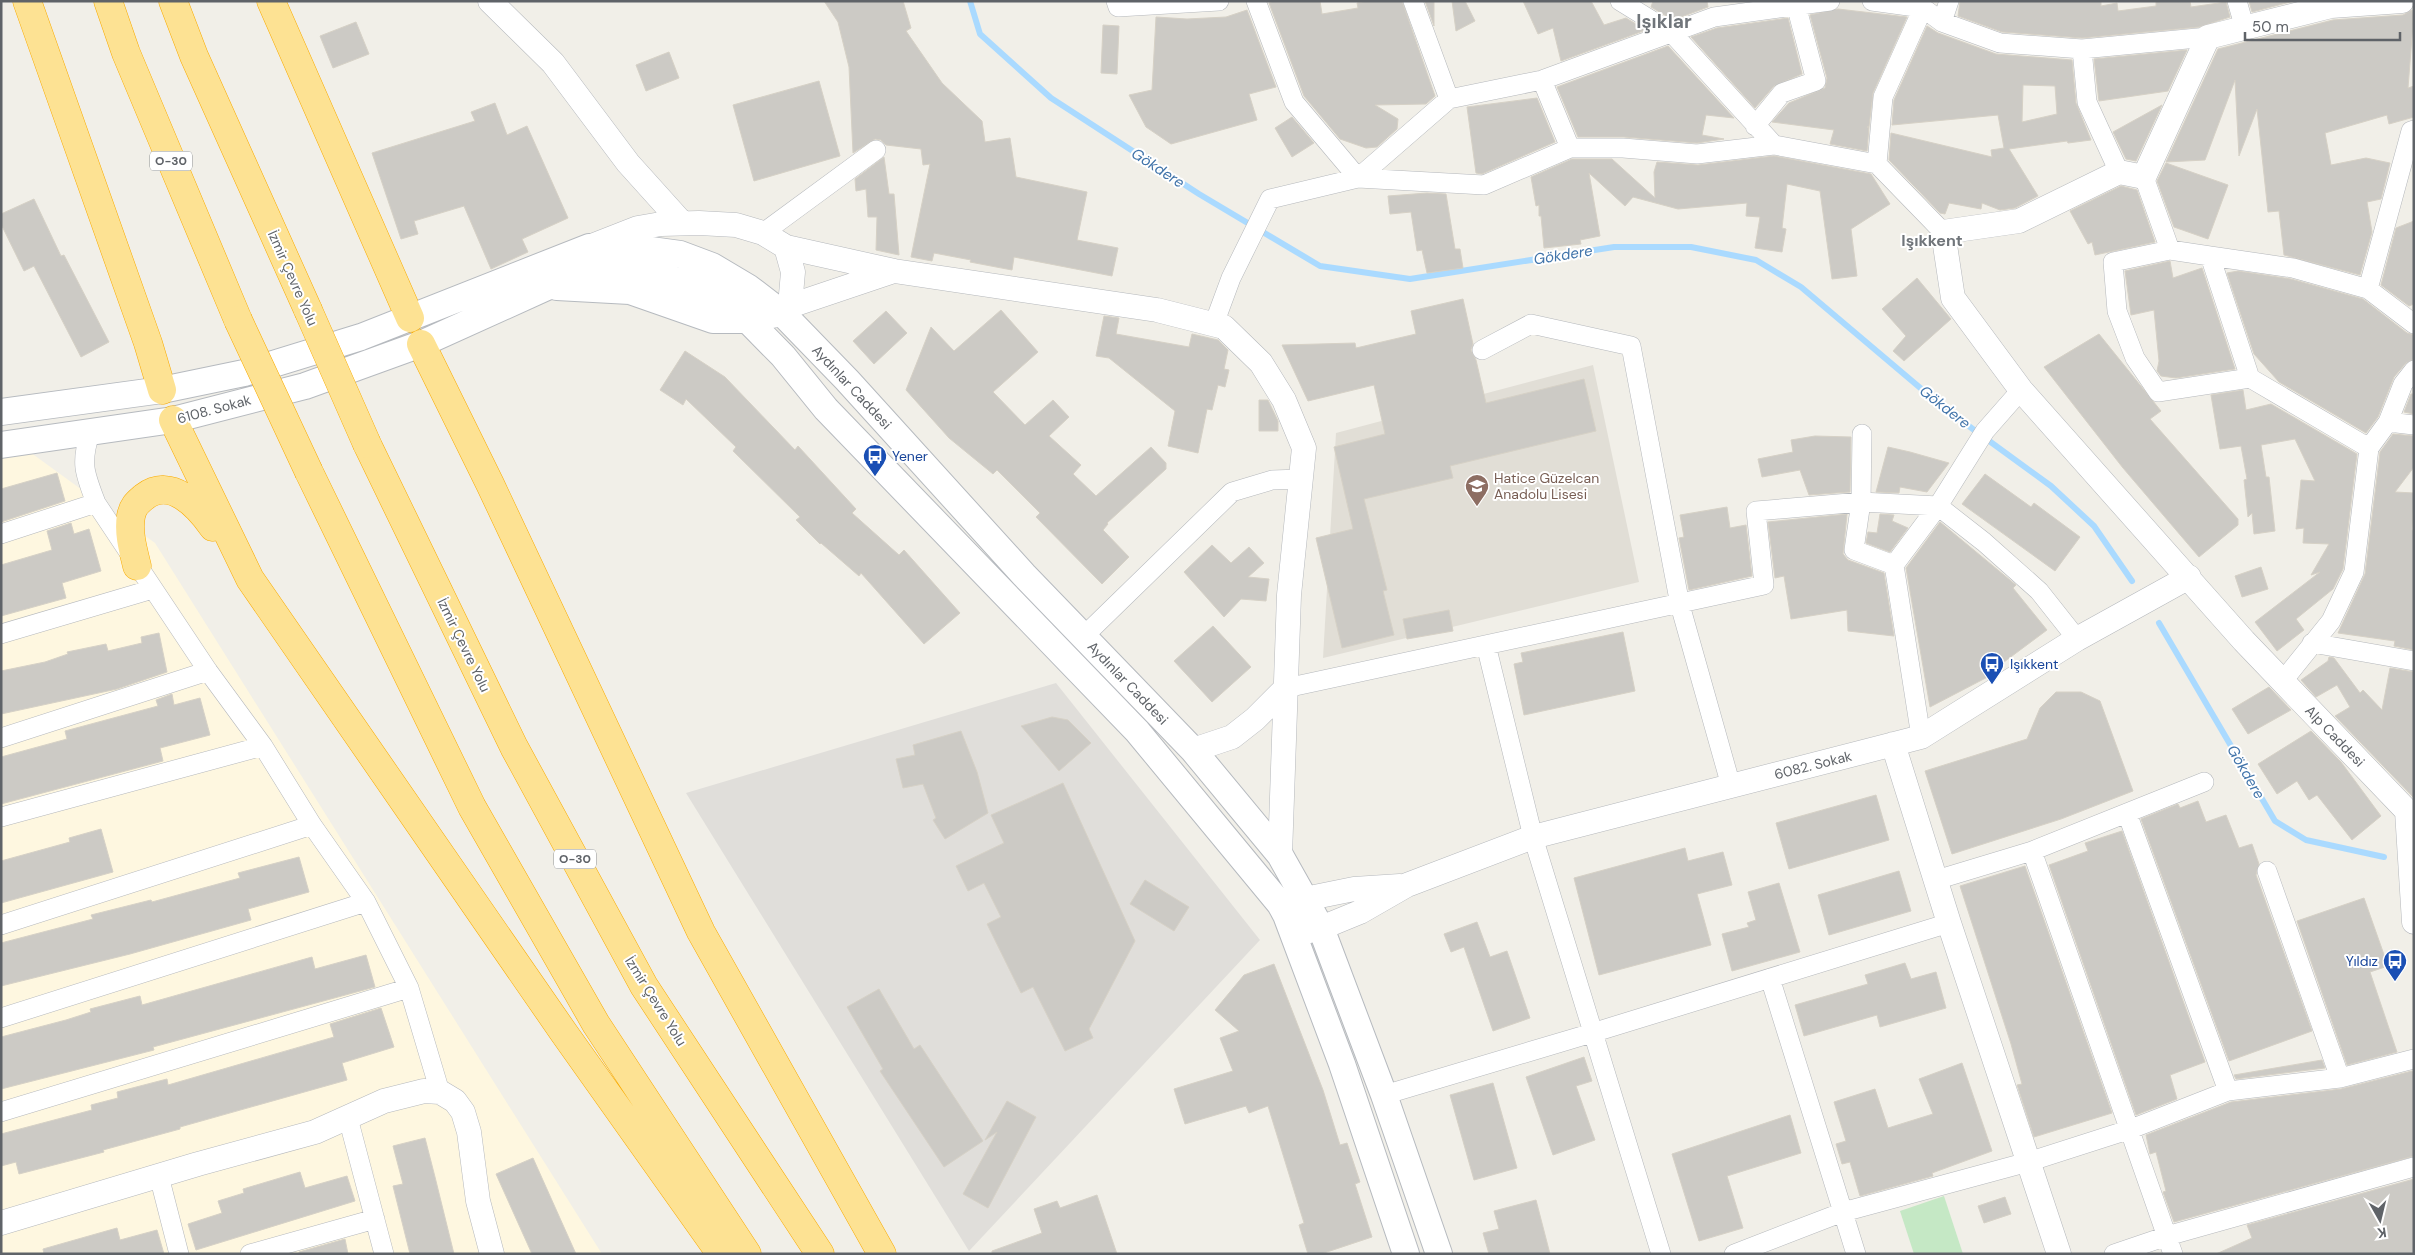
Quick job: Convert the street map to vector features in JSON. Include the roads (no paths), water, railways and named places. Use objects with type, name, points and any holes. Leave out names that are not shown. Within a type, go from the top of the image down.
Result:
[{"type":"highway","points":[[27,1],[148,343],[162,390]]},
{"type":"highway","name":"O-30","points":[[108,1],[126,54],[238,320],[308,472],[477,816],[596,1024],[747,1254]]},
{"type":"highway","name":"İzmir Çevre Yolu","points":[[173,1],[194,56],[366,444],[514,747],[644,986],[820,1254]]},
{"type":"highway","points":[[271,1],[410,318]]},
{"type":"highway","points":[[420,344],[490,484],[701,932],[882,1254]]},
{"type":"highway","points":[[173,420],[250,579]]},
{"type":"highway","points":[[137,566],[131,536],[131,517],[134,505],[148,494],[166,489],[189,499],[208,520],[250,579],[564,1033],[721,1254]]},
{"type":"main road","name":"Aydınlar Caddesi","points":[[410,318],[589,247],[636,248],[680,254],[712,266],[786,310],[1083,637],[1193,750],[1280,855],[1292,901],[1294,935],[1342,1064],[1406,1254]]},
{"type":"main road","name":"Aydınlar Caddesi","points":[[420,344],[546,287],[589,271],[640,268],[725,297],[750,320],[783,356],[826,410],[1137,731],[1292,901]]},
{"type":"main road","name":"6108. Sokak","points":[[1,412],[162,390],[244,373],[360,337],[410,318]]},
{"type":"main road","name":"6108. Sokak","points":[[1,445],[90,434],[173,420],[305,386],[420,344]]},
{"type":"main road","points":[[1292,901],[1322,928],[1384,1095],[1439,1254]]},
{"type":"street","points":[[490,1],[553,62],[628,163],[682,224]]},
{"type":"street","points":[[1116,1],[1118,7],[1219,1]]},
{"type":"street","points":[[1256,1],[1294,102],[1358,178]]},
{"type":"street","points":[[1413,1],[1449,99]]},
{"type":"street","points":[[1620,1],[1672,33],[1774,145]]},
{"type":"street","points":[[1358,178],[1449,99],[1542,80],[1714,18],[1796,3],[1830,1]]},
{"type":"street","points":[[1872,1],[1923,8],[1942,22],[2000,43],[2082,49],[2208,37],[2331,6],[2402,1]]},
{"type":"street","points":[[1942,22],[1949,1]]},
{"type":"street","points":[[2238,1],[2245,28]]},
{"type":"street","points":[[1755,126],[1782,93],[1816,81],[1796,3]]},
{"type":"street","points":[[1877,164],[1883,97],[1923,8]]},
{"type":"street","points":[[2170,250],[2144,177],[2208,37]]},
{"type":"street","points":[[2082,49],[2087,102],[2119,172]]},
{"type":"street","points":[[1542,80],[1570,148]]},
{"type":"street","points":[[2368,289],[2411,131],[2414,130]]},
{"type":"street","points":[[1214,324],[1231,278],[1270,199],[1358,178],[1484,185],[1570,148],[1623,148],[1697,154],[1774,145],[1877,164],[1943,232],[2018,221],[2119,172],[2144,177]]},
{"type":"street","points":[[763,233],[876,150]]},
{"type":"street","points":[[589,247],[638,228],[682,224],[736,225],[763,233],[786,247],[894,271],[1157,310],[1224,327],[1261,363],[1284,400],[1304,448],[1289,595],[1280,855]]},
{"type":"street","name":"Alp Caddesi","points":[[1943,232],[1953,298],[2021,390],[2282,682],[2410,814],[2414,922]]},
{"type":"street","points":[[786,247],[794,272],[786,310]]},
{"type":"street","points":[[2368,448],[2250,378],[2158,392],[2135,358],[2117,311],[2113,262],[2170,250],[2293,268],[2368,289],[2414,324]]},
{"type":"street","points":[[2210,256],[2250,378]]},
{"type":"street","points":[[750,320],[786,310],[894,271]]},
{"type":"street","points":[[1482,350],[1531,324],[1631,346],[1680,605],[1731,786]]},
{"type":"street","points":[[2282,682],[2331,621],[2354,572],[2368,448],[2388,422],[2403,384],[2414,370]]},
{"type":"street","points":[[1921,737],[1894,564],[1938,506],[1985,431],[2021,390]]},
{"type":"street","points":[[2388,422],[2414,425]]},
{"type":"street","points":[[90,434],[83,455],[86,476],[96,503],[208,671],[263,746],[312,825],[366,902],[409,988],[440,1092]]},
{"type":"street","points":[[1862,434],[1861,502],[1854,550],[1894,564]]},
{"type":"street","points":[[1083,637],[1232,492],[1258,482],[1301,479]]},
{"type":"street","points":[[1193,750],[1232,737],[1255,720],[1286,688],[1680,605],[1764,585],[1756,511],[1861,502],[1938,506],[1984,542],[2039,591],[2077,639]]},
{"type":"street","points":[[1,534],[96,503]]},
{"type":"street","name":"6082. Sokak","points":[[1407,885],[1533,837],[1921,737],[2077,639],[2189,577]]},
{"type":"street","points":[[1,634],[153,589]]},
{"type":"street","points":[[2312,644],[2414,661]]},
{"type":"street","points":[[1486,645],[1533,837],[1661,1254]]},
{"type":"street","points":[[1,738],[208,671]]},
{"type":"street","points":[[1893,744],[2059,1254]]},
{"type":"street","points":[[1,817],[263,746]]},
{"type":"street","points":[[1936,880],[2032,850],[2204,782]]},
{"type":"street","points":[[2127,813],[2228,1091]]},
{"type":"street","points":[[1,925],[312,825]]},
{"type":"street","points":[[2032,850],[2170,1245]]},
{"type":"street","points":[[2267,871],[2340,1078]]},
{"type":"street","points":[[1292,901],[1354,889],[1407,885]]},
{"type":"street","points":[[1294,935],[1322,928],[1360,912],[1407,885]]},
{"type":"street","points":[[1,1018],[366,902]]},
{"type":"street","points":[[1384,1095],[1592,1033],[1950,922]]},
{"type":"street","points":[[1770,978],[1856,1254]]},
{"type":"street","points":[[1,1112],[409,988]]},
{"type":"street","points":[[1734,1254],[1843,1212],[2028,1162],[2131,1129],[2228,1091],[2340,1078],[2414,1060]]},
{"type":"street","points":[[1,1223],[315,1132],[384,1101],[424,1091],[440,1092],[455,1101],[463,1112],[470,1132],[478,1201],[492,1254]]},
{"type":"street","points":[[348,1118],[384,1254]]},
{"type":"street","points":[[2114,1254],[2170,1245],[2414,1167]]},
{"type":"street","points":[[159,1176],[180,1254]]},
{"type":"street","points":[[250,1254],[276,1250],[375,1219]]},
{"type":"waterway","name":"Gökdere","points":[[970,1],[980,34],[1051,98],[1199,194],[1320,266],[1410,279],[1614,247],[1691,247],[1756,260],[1801,287],[1944,408],[2051,486],[2094,526],[2132,581]]},
{"type":"waterway","name":"Gökdere","points":[[2159,623],[2275,821],[2306,840],[2384,857]]},
{"type":"place","name":"Yener","points":[[875,477]]},
{"type":"place","name":"Hatice Güzelcan Anadolu Lisesi","points":[[1477,507]]},
{"type":"place","name":"Işıkkent","points":[[1992,685]]},
{"type":"place","name":"Yıldız","points":[[2395,982]]},
{"type":"district","name":"Işıklar","points":[[1664,21]]},
{"type":"district","name":"Işıkkent","points":[[1932,240]]}]
